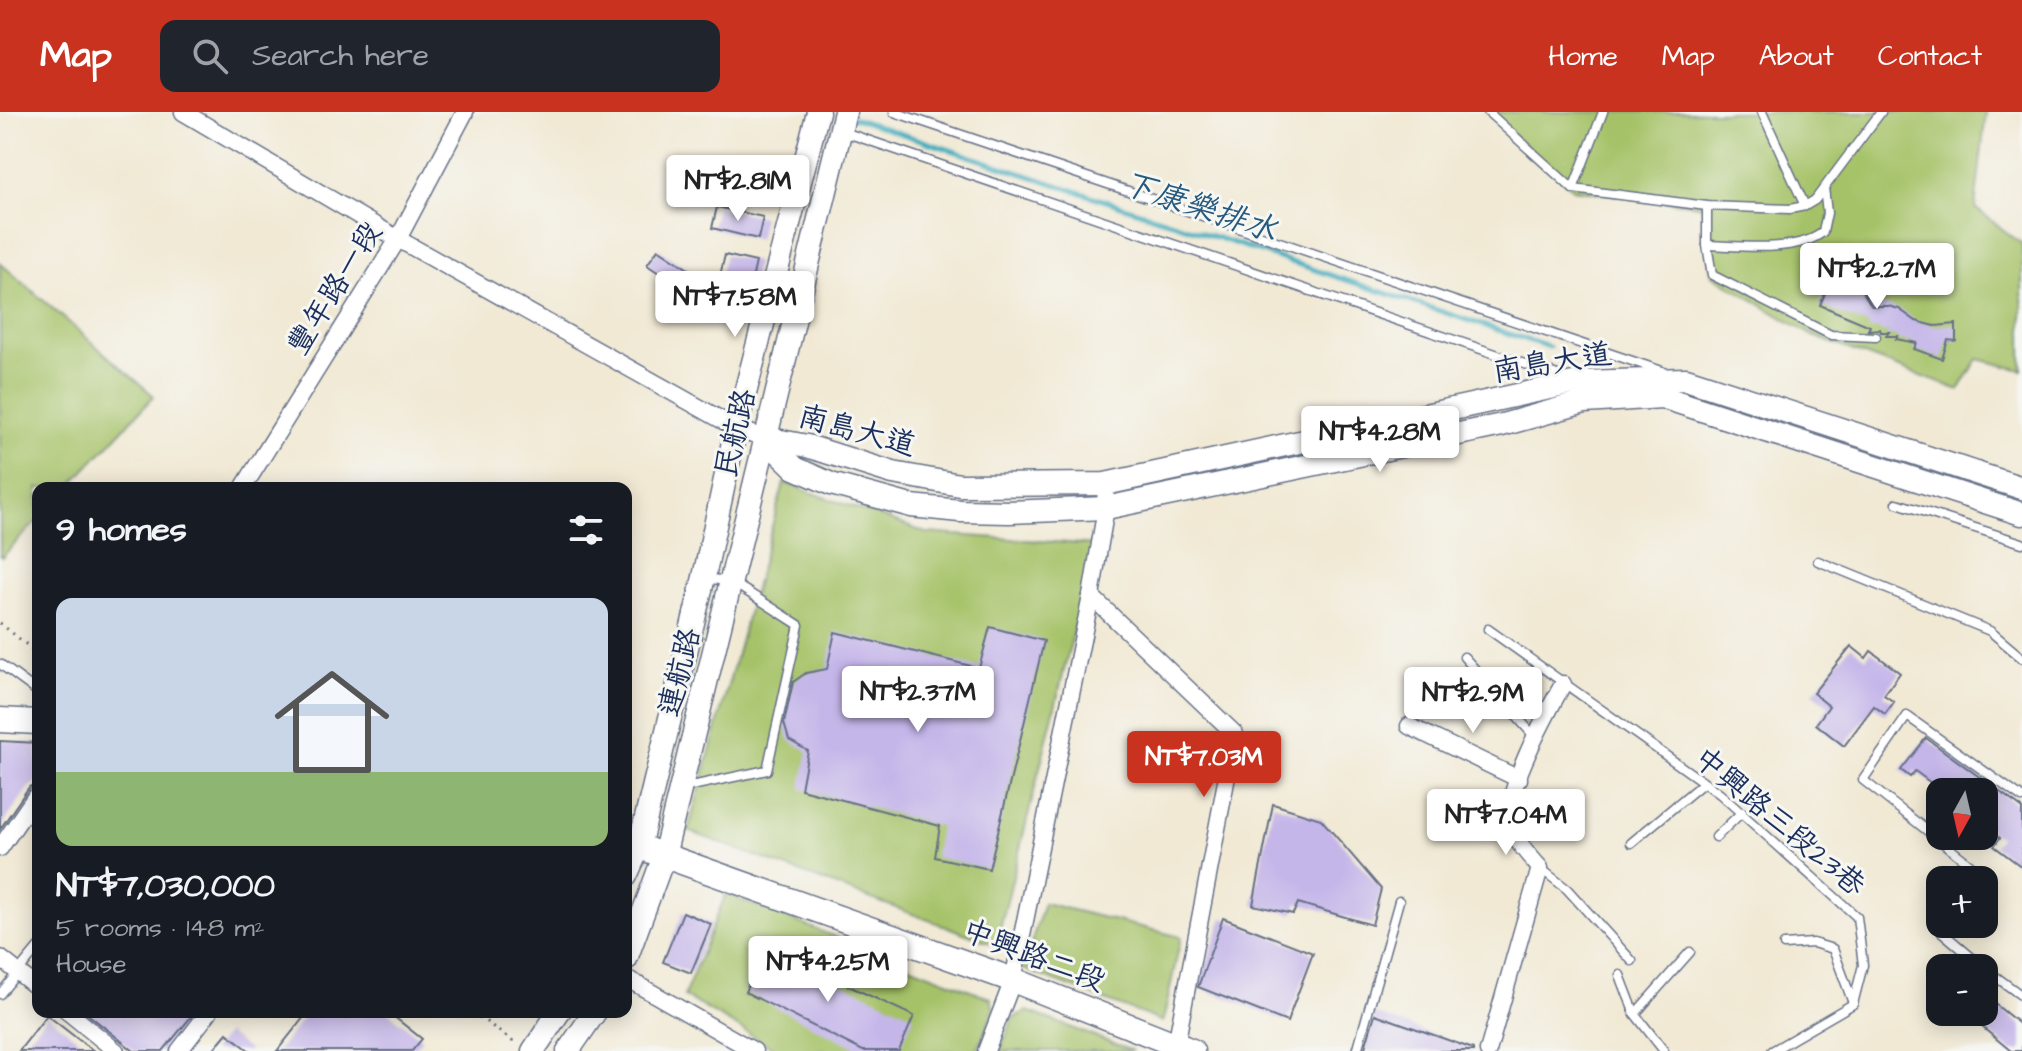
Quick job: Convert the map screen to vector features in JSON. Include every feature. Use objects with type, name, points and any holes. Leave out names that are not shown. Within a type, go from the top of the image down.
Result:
[{"type":"main road","points":[[0,720],[32,722]]},
{"type":"main road","name":"中興路二段","points":[[632,844],[1013,980],[1184,1048]]},
{"type":"street","points":[[183,112],[398,239],[736,428],[764,438]]},
{"type":"street","name":"豐年路一段","points":[[247,482],[398,239],[465,112]]},
{"type":"street","name":"民航路","points":[[704,577],[736,428],[818,112]]},
{"type":"street","name":"民航路","points":[[732,582],[842,121]]},
{"type":"street","name":"南島大道","points":[[764,438],[807,446],[893,473],[960,485],[1105,484],[1578,382],[1686,379],[2022,488]]},
{"type":"street","name":"南島大道","points":[[764,438],[795,468],[831,484],[911,506],[1009,512],[1106,508],[1502,425],[1585,402],[1662,397],[2022,514]]},
{"type":"street","points":[[986,1051],[1013,980],[1091,596],[1106,508],[1105,484]]},
{"type":"street","name":"連航路","points":[[632,844],[704,577]]},
{"type":"street","name":"連航路","points":[[632,943],[664,856],[732,582]]},
{"type":"street","points":[[1091,596],[1235,734],[1184,1048]]},
{"type":"street","points":[[1488,1051],[1540,868],[1510,825],[1509,805],[1534,736],[1563,684]]},
{"type":"street","points":[[1409,726],[1519,779]]},
{"type":"street","points":[[0,848],[32,802]]},
{"type":"street","points":[[0,958],[32,983]]},
{"type":"street","points":[[632,981],[754,1051]]},
{"type":"street","points":[[75,1018],[116,1051]]},
{"type":"street","points":[[179,1051],[204,1018]]},
{"type":"street","points":[[533,1051],[555,1018]]},
{"type":"street","points":[[568,1051],[591,1018]]},
{"type":"lane","points":[[894,112],[1686,379]]},
{"type":"lane","points":[[1488,112],[1573,189],[1707,206],[1790,209],[1815,200],[1881,112]]},
{"type":"lane","points":[[1573,189],[1603,112]]},
{"type":"lane","points":[[1762,112],[1805,206]]},
{"type":"lane","points":[[842,121],[1578,382]]},
{"type":"lane","points":[[1707,245],[1764,246],[1814,240],[1823,232],[1827,213],[1824,187]]},
{"type":"lane","points":[[1707,206],[1707,245],[1712,275],[1831,335],[1876,337]]},
{"type":"lane","points":[[1897,503],[2022,543]]},
{"type":"lane","points":[[1818,561],[1990,631],[2022,658]]},
{"type":"lane","points":[[681,788],[767,770],[799,625],[732,582],[704,577]]},
{"type":"lane","name":"中興路三段23巷","points":[[1488,629],[1742,812],[1857,917],[1863,965],[1853,1004]]},
{"type":"lane","points":[[1464,657],[1534,736]]},
{"type":"lane","points":[[0,664],[32,688]]},
{"type":"lane","points":[[1972,866],[1863,780],[1907,716],[2022,798]]},
{"type":"lane","points":[[1631,843],[1703,783]]},
{"type":"lane","points":[[1716,837],[1742,812]]},
{"type":"lane","points":[[1540,868],[1567,889],[1632,961]]},
{"type":"lane","points":[[1357,1051],[1399,901]]},
{"type":"lane","points":[[1949,938],[1968,954]]},
{"type":"lane","points":[[1772,1051],[1853,1004],[1833,949],[1813,943],[1784,945]]},
{"type":"lane","points":[[1635,1014],[1690,952]]},
{"type":"lane","points":[[0,994],[32,955]]},
{"type":"lane","points":[[1620,975],[1635,1014],[1664,1051]]},
{"type":"lane","points":[[1998,978],[2022,996]]},
{"type":"path","points":[[0,623],[32,649]]},
{"type":"path","points":[[481,1018],[526,1051]]},
{"type":"green space","points":[[1488,112],[1986,112],[1975,208],[2022,244],[2022,370],[1978,359],[1959,390],[1813,336],[1712,275],[1706,206],[1573,189]]},
{"type":"green space","points":[[0,263],[154,396],[74,482],[32,482],[32,526],[2,557]]},
{"type":"green space","points":[[784,483],[927,533],[1095,545],[996,945],[688,831]]},
{"type":"green space","points":[[726,894],[991,998],[994,1010],[977,1051],[779,1051],[684,996]]},
{"type":"green space","points":[[1044,903],[1181,937],[1163,1022],[1023,969]]},
{"type":"green space","points":[[1027,1011],[1133,1051],[1000,1051],[1013,1018]]},
{"type":"building","points":[[717,207],[763,217],[758,239],[712,228]]},
{"type":"building","points":[[658,249],[717,288],[725,255],[756,262],[746,306],[707,297],[703,302],[647,265]]},
{"type":"building","points":[[1842,260],[1872,306],[1899,309],[1916,321],[1935,326],[1956,324],[1956,341],[1948,340],[1942,359],[1914,349],[1917,343],[1896,339],[1898,336],[1886,336],[1889,332],[1881,332],[1880,329],[1868,330],[1870,326],[1820,305],[1826,291],[1809,282],[1818,264]]},
{"type":"building","points":[[990,627],[1044,641],[989,869],[935,857],[940,826],[801,789],[808,751],[789,740],[784,723],[793,682],[806,673],[827,669],[835,632],[979,668]]},
{"type":"building","points":[[1851,646],[1866,658],[1871,651],[1900,673],[1884,695],[1894,702],[1885,714],[1874,706],[1844,746],[1816,724],[1829,706],[1813,693]]},
{"type":"building","points":[[1926,738],[1981,778],[1926,779],[1915,771],[1910,777],[1901,770]]},
{"type":"building","points":[[0,741],[32,743],[32,785],[0,829]]},
{"type":"building","points":[[1998,790],[2022,808],[2022,867],[1998,849]]},
{"type":"building","points":[[1273,804],[1321,819],[1381,889],[1372,925],[1298,903],[1293,914],[1253,905]]},
{"type":"building","points":[[683,912],[711,924],[691,973],[663,962]]},
{"type":"building","points":[[1223,918],[1313,953],[1287,1022],[1198,987]]},
{"type":"building","points":[[764,947],[914,1016],[899,1051],[863,1051],[745,992]]},
{"type":"building","points":[[1998,1006],[2022,1026],[2022,1051],[2011,1051],[1981,1026],[1998,1026]]},
{"type":"building","points":[[1375,1014],[1473,1049],[1473,1051],[1364,1051]]},
{"type":"building","points":[[45,1018],[51,1018],[94,1051],[19,1051]]},
{"type":"building","points":[[93,1018],[190,1018],[163,1051],[134,1051]]},
{"type":"building","points":[[303,1018],[396,1018],[422,1039],[412,1051],[277,1051]]},
{"type":"building","points":[[227,1033],[250,1051],[212,1051]]},
{"type":"waterway","name":"下康樂排水","points":[[851,117],[1549,347]]}]
